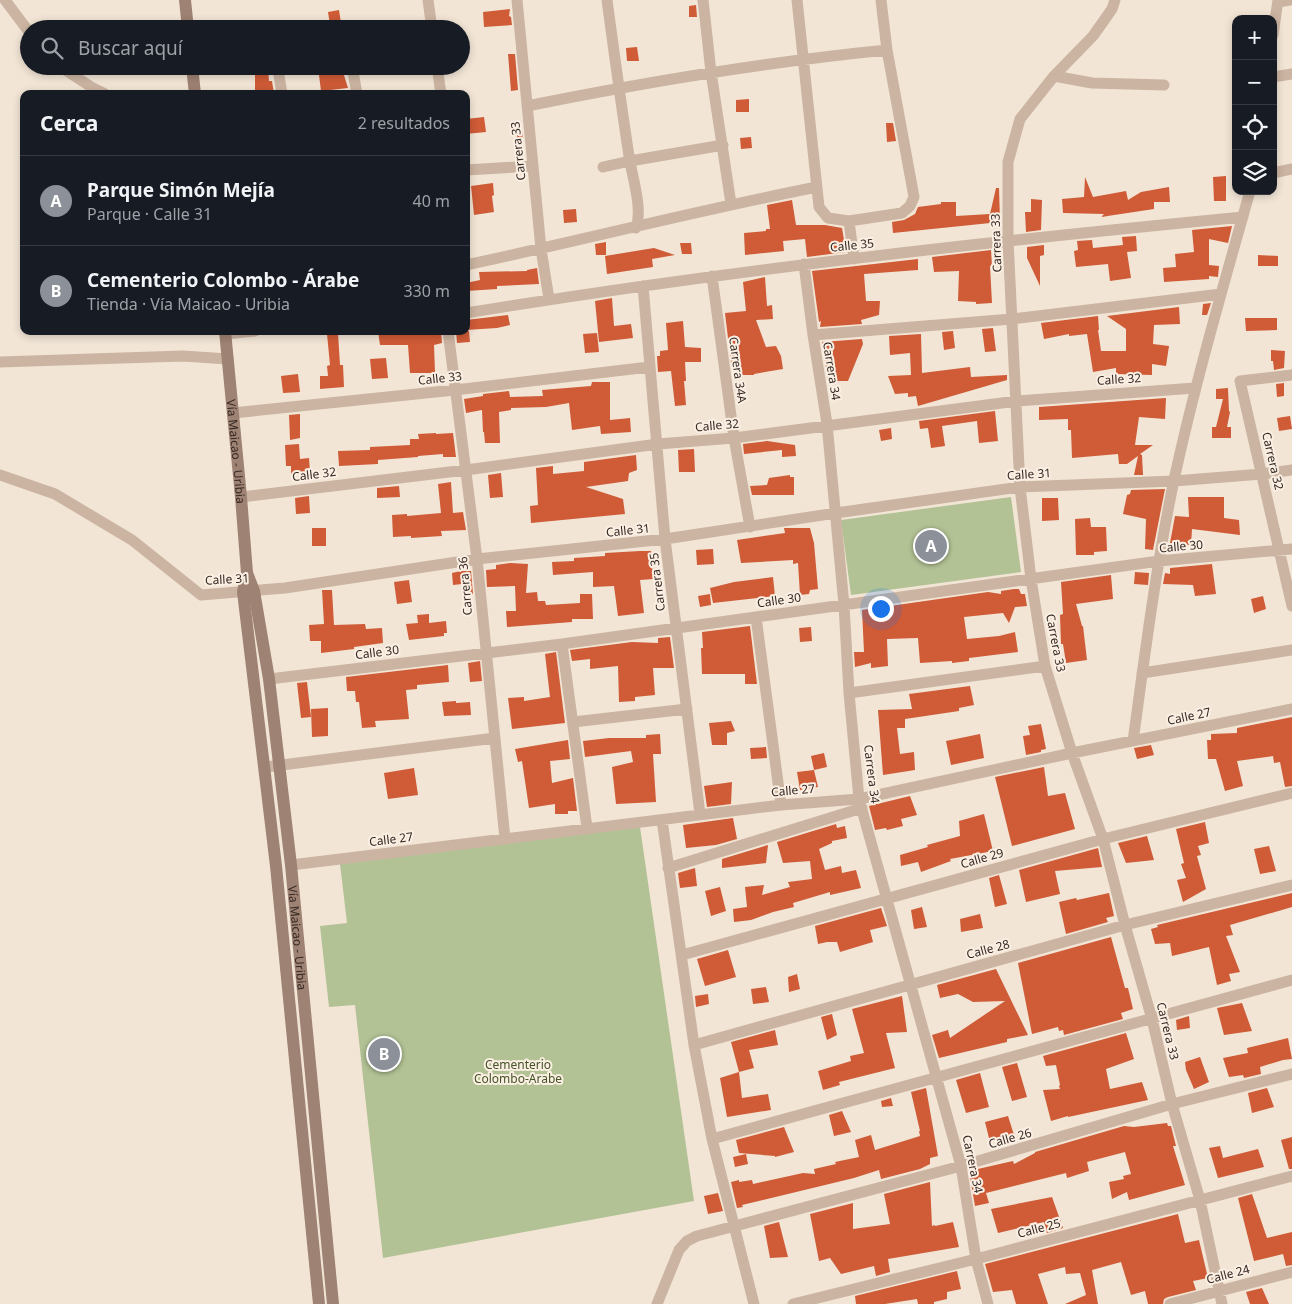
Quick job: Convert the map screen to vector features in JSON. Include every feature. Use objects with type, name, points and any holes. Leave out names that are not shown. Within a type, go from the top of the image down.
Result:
[{"type":"street","points":[[5,0],[20,20]]},
{"type":"street","points":[[185,0],[187,20]]},
{"type":"street","points":[[428,0],[431,20]]},
{"type":"street","name":"Carrera 33","points":[[517,0],[541,249],[549,299]]},
{"type":"street","points":[[607,0],[638,209],[639,219],[636,228]]},
{"type":"street","points":[[704,0],[711,72],[731,204]]},
{"type":"street","points":[[797,0],[819,207],[828,218],[849,221],[902,213],[910,206],[914,197],[886,50],[881,0]]},
{"type":"street","name":"Carrera 33","points":[[1115,0],[1112,9],[1093,36],[1054,76],[1020,119],[1008,162],[1008,240],[1020,487],[1031,578],[1045,666],[1072,753],[1103,839],[1152,1019],[1172,1104],[1200,1200],[1222,1304]]},
{"type":"street","points":[[1276,15],[1278,1],[1290,0]]},
{"type":"street","points":[[527,106],[619,87],[711,72],[804,58],[886,50]]},
{"type":"street","points":[[1277,76],[1292,74]]},
{"type":"street","points":[[73,75],[97,90]]},
{"type":"street","points":[[193,75],[195,90]]},
{"type":"street","points":[[279,75],[281,90]]},
{"type":"street","points":[[353,75],[355,90]]},
{"type":"street","points":[[438,75],[440,90]]},
{"type":"street","points":[[1054,76],[1092,83],[1164,85]]},
{"type":"street","points":[[603,167],[723,145]]},
{"type":"street","points":[[470,170],[533,166]]},
{"type":"street","points":[[1277,172],[1292,169]]},
{"type":"street","points":[[470,264],[636,228],[731,204],[817,187]]},
{"type":"street","points":[[1133,741],[1159,561],[1174,481],[1195,388],[1249,195]]},
{"type":"street","name":"Calle 35","points":[[470,312],[549,299],[804,264],[1008,240],[1242,217]]},
{"type":"street","points":[[849,221],[854,259]]},
{"type":"street","name":"Carrera 34","points":[[804,264],[827,424],[860,804],[961,1166],[976,1259],[988,1304]]},
{"type":"street","name":"Carrera 34A","points":[[712,276],[734,438],[750,527]]},
{"type":"street","name":"Carrera 35","points":[[643,286],[666,539],[700,814]]},
{"type":"street","points":[[813,335],[1012,319],[1221,294]]},
{"type":"street","name":"Vía Maicao - Uribia","points":[[225,335],[318,1304]]},
{"type":"street","name":"Carrera 36","points":[[448,335],[477,559],[505,839]]},
{"type":"street","points":[[0,362],[183,356],[228,359]]},
{"type":"street","name":"Calle 33","points":[[233,413],[455,390],[649,367]]},
{"type":"street","name":"Carrera 32","points":[[1292,375],[1240,381],[1292,606]]},
{"type":"street","name":"Calle 32","points":[[241,497],[466,470],[658,444],[734,438],[827,424],[1017,401],[1195,388]]},
{"type":"street","name":"Calle 31","points":[[0,475],[55,494],[132,540],[201,595],[249,592],[477,559],[666,539],[1020,487],[1174,481],[1292,470]]},
{"type":"street","name":"Calle 30","points":[[270,679],[562,644],[1159,561],[1292,549]]},
{"type":"street","name":"Vía Maicao - Uribia","points":[[249,592],[270,679],[291,865],[333,1304]]},
{"type":"street","points":[[756,617],[781,805]]},
{"type":"street","points":[[562,644],[587,828]]},
{"type":"street","points":[[1142,673],[1292,650]]},
{"type":"street","points":[[849,693],[1045,666]]},
{"type":"street","points":[[572,722],[687,709]]},
{"type":"street","name":"Calle 27","points":[[291,865],[781,805],[860,804],[1072,753],[1292,709]]},
{"type":"street","points":[[266,768],[494,738]]},
{"type":"street","name":"Calle 29","points":[[682,955],[1103,839],[1292,793]]},
{"type":"street","points":[[668,868],[860,804]]},
{"type":"street","points":[[662,820],[694,1045],[712,1140],[754,1304]]},
{"type":"street","name":"Calle 28","points":[[694,1045],[1125,925],[1292,885]]},
{"type":"street","points":[[712,1140],[1292,980]]},
{"type":"street","name":"Calle 26","points":[[658,1304],[679,1250],[687,1241],[697,1236],[961,1166],[1172,1104],[1292,1074]]},
{"type":"street","name":"Calle 25","points":[[792,1304],[976,1259],[1292,1176]]},
{"type":"street","name":"Calle 24","points":[[1170,1304],[1292,1272]]},
{"type":"green space","points":[[1011,497],[1021,572],[851,595],[841,520]]},
{"type":"green space","name":"Cementerio Colombo-Arabe","points":[[640,827],[694,1201],[383,1258],[355,1005],[329,1007],[320,926],[347,923],[340,864]]},
{"type":"building","points":[[696,5],[697,17],[689,17],[689,6]]},
{"type":"building","points":[[510,9],[509,16],[511,17],[512,25],[484,27],[483,12]]},
{"type":"building","points":[[339,10],[341,20],[329,20],[328,12]]},
{"type":"building","points":[[637,47],[639,61],[627,61],[626,48]]},
{"type":"building","points":[[508,54],[515,54],[518,90],[511,91]]},
{"type":"building","points":[[255,75],[269,75],[273,90],[255,90]]},
{"type":"building","points":[[319,75],[344,75],[348,88],[321,90]]},
{"type":"building","points":[[749,99],[749,112],[736,112],[736,100]]},
{"type":"building","points":[[484,117],[486,132],[470,134],[470,119]]},
{"type":"building","points":[[886,123],[893,123],[896,141],[887,142]]},
{"type":"building","points":[[518,130],[522,130],[523,144],[516,145]]},
{"type":"building","points":[[751,137],[752,148],[741,149],[740,138]]},
{"type":"building","points":[[1226,176],[1226,201],[1214,201],[1213,177]]},
{"type":"building","points":[[1085,177],[1093,197],[1126,191],[1128,200],[1141,192],[1169,187],[1170,202],[1154,202],[1154,209],[1101,217],[1104,214],[1063,213],[1062,199],[1084,197]]},
{"type":"building","points":[[493,183],[494,212],[474,215],[471,186]]},
{"type":"building","points":[[996,188],[999,188],[1000,222],[893,233],[892,222],[904,220],[915,214],[918,207],[941,204],[941,202],[956,202],[956,216],[990,214]]},
{"type":"building","points":[[1031,199],[1042,200],[1041,230],[1026,232],[1025,212],[1031,212]]},
{"type":"building","points":[[792,200],[796,225],[825,225],[842,228],[846,252],[807,257],[805,239],[783,241],[784,251],[745,255],[744,233],[770,229],[767,205]]},
{"type":"building","points":[[576,209],[577,222],[564,223],[563,210]]},
{"type":"building","points":[[1232,226],[1228,243],[1209,239],[1209,265],[1219,266],[1218,277],[1209,276],[1209,279],[1164,282],[1163,268],[1176,267],[1175,254],[1194,252],[1192,230]]},
{"type":"building","points":[[1136,236],[1137,251],[1127,252],[1131,278],[1110,281],[1108,264],[1076,267],[1074,251],[1078,250],[1077,241],[1092,240],[1093,248],[1123,245],[1122,237]]},
{"type":"building","points":[[606,242],[606,255],[596,255],[595,244]]},
{"type":"building","points":[[680,243],[691,243],[692,254],[682,254]]},
{"type":"building","points":[[1044,245],[1044,255],[1040,256],[1040,286],[1027,258],[1027,247]]},
{"type":"building","points":[[654,248],[675,255],[652,259],[653,267],[607,274],[605,256]]},
{"type":"building","points":[[991,250],[992,303],[976,304],[976,302],[958,301],[959,271],[934,272],[932,257]]},
{"type":"building","points":[[1258,255],[1278,256],[1278,266],[1258,266]]},
{"type":"building","points":[[918,259],[918,270],[864,274],[866,301],[880,301],[879,315],[861,320],[862,324],[820,327],[821,321],[819,322],[812,271]]},
{"type":"building","points":[[537,268],[539,284],[497,286],[497,289],[470,291],[470,282],[480,280],[479,272]]},
{"type":"building","points":[[765,277],[767,306],[772,305],[773,319],[756,320],[766,347],[776,346],[781,356],[783,369],[754,375],[735,375],[734,363],[731,363],[725,313],[746,311],[743,282]]},
{"type":"building","points":[[612,298],[614,326],[631,324],[633,338],[599,342],[595,301]]},
{"type":"building","points":[[1211,303],[1207,315],[1202,315],[1203,304]]},
{"type":"building","points":[[1179,307],[1180,324],[1154,325],[1153,344],[1169,346],[1166,366],[1152,364],[1152,375],[1116,374],[1116,368],[1093,372],[1087,334],[1069,336],[1069,334],[1044,339],[1041,323],[1098,316],[1101,351],[1126,351],[1126,329],[1107,316]]},
{"type":"building","points":[[508,315],[510,325],[470,330],[470,320]]},
{"type":"building","points":[[1245,318],[1277,318],[1277,330],[1246,331]]},
{"type":"building","points":[[683,321],[685,347],[701,348],[701,362],[685,362],[686,405],[675,406],[671,371],[658,372],[657,356],[660,356],[660,351],[668,350],[666,323]]},
{"type":"building","points":[[993,328],[996,351],[985,352],[982,329]]},
{"type":"building","points":[[953,331],[955,348],[944,350],[942,332]]},
{"type":"building","points":[[597,333],[599,352],[585,353],[583,334]]},
{"type":"building","points":[[921,334],[922,373],[970,367],[971,377],[1007,375],[1007,380],[918,406],[916,396],[908,397],[908,393],[895,394],[888,376],[911,375],[910,353],[890,355],[889,336]]},
{"type":"building","points":[[327,335],[338,335],[340,365],[343,365],[344,387],[320,389],[320,376],[328,376],[327,366],[330,365]]},
{"type":"building","points":[[379,335],[441,335],[442,343],[434,345],[435,373],[410,373],[408,345],[380,345]]},
{"type":"building","points":[[456,335],[469,335],[470,342],[457,343]]},
{"type":"building","points":[[862,339],[863,344],[848,381],[828,381],[822,342]]},
{"type":"building","points":[[1271,350],[1285,351],[1284,368],[1274,370],[1273,361],[1271,361]]},
{"type":"building","points":[[386,358],[388,378],[372,379],[370,359]]},
{"type":"building","points":[[298,374],[300,392],[283,393],[281,376]]},
{"type":"building","points":[[592,382],[610,382],[610,420],[630,418],[631,432],[601,434],[600,426],[572,430],[569,403],[546,407],[511,408],[511,410],[499,412],[500,443],[485,443],[482,410],[466,413],[464,399],[483,396],[483,394],[509,391],[510,397],[543,396],[542,390],[591,386]]},
{"type":"building","points":[[1284,383],[1284,396],[1277,397],[1276,384]]},
{"type":"building","points":[[1228,388],[1230,412],[1227,427],[1231,427],[1231,438],[1212,438],[1212,427],[1216,427],[1223,399],[1216,399],[1216,389]]},
{"type":"building","points":[[1166,398],[1165,419],[1139,417],[1135,445],[1153,445],[1140,454],[1142,455],[1143,475],[1134,475],[1138,456],[1127,464],[1119,464],[1118,454],[1072,458],[1071,430],[1068,430],[1068,419],[1039,420],[1039,407]]},
{"type":"building","points":[[995,411],[998,441],[979,443],[977,421],[942,426],[945,446],[931,448],[928,428],[920,429],[919,421]]},
{"type":"building","points":[[300,414],[300,438],[290,440],[289,415]]},
{"type":"building","points":[[1290,416],[1292,429],[1279,431],[1277,418]]},
{"type":"building","points":[[891,428],[892,439],[881,441],[879,430]]},
{"type":"building","points":[[453,433],[456,457],[443,457],[443,454],[378,460],[378,464],[339,466],[338,451],[370,450],[370,447],[410,445],[410,439],[419,439],[418,434]]},
{"type":"building","points":[[767,441],[795,445],[796,456],[782,457],[782,450],[744,454],[743,444]]},
{"type":"building","points":[[299,444],[300,459],[309,458],[310,472],[291,474],[291,466],[286,466],[285,445]]},
{"type":"building","points":[[694,449],[695,472],[679,472],[678,450]]},
{"type":"building","points":[[636,455],[637,470],[629,473],[628,481],[586,487],[623,499],[625,514],[531,523],[530,506],[538,505],[536,468],[553,466],[553,474],[584,471],[584,462]]},
{"type":"building","points":[[501,473],[503,497],[490,498],[488,475]]},
{"type":"building","points":[[790,475],[790,477],[794,477],[794,495],[752,495],[750,486],[767,485],[769,478]]},
{"type":"building","points":[[451,482],[453,513],[463,512],[466,530],[441,531],[442,536],[393,537],[392,515],[407,514],[407,516],[441,513],[438,484]]},
{"type":"building","points":[[399,486],[400,497],[377,498],[377,488]]},
{"type":"building","points":[[1165,489],[1153,550],[1145,549],[1146,519],[1123,514],[1127,495],[1130,494],[1131,490]]},
{"type":"building","points":[[309,496],[310,513],[296,514],[295,498]]},
{"type":"building","points":[[1188,497],[1224,497],[1224,518],[1239,520],[1240,535],[1192,529],[1191,545],[1170,543],[1175,516],[1189,517]]},
{"type":"building","points":[[1042,498],[1058,498],[1059,520],[1042,521]]},
{"type":"building","points":[[1090,518],[1091,527],[1106,527],[1107,551],[1094,552],[1094,555],[1076,555],[1075,519]]},
{"type":"building","points":[[312,528],[326,528],[326,546],[312,546]]},
{"type":"building","points":[[784,528],[810,528],[814,543],[818,589],[810,590],[809,594],[800,595],[798,563],[793,564],[793,560],[741,563],[737,540],[785,533]]},
{"type":"building","points":[[713,549],[714,564],[697,565],[696,550]]},
{"type":"building","points":[[651,551],[653,579],[640,580],[644,613],[618,616],[614,586],[593,587],[593,572],[553,575],[552,562],[605,556],[605,553]]},
{"type":"building","points":[[510,563],[528,564],[526,593],[537,592],[538,601],[545,601],[546,605],[580,603],[580,594],[592,594],[593,619],[572,619],[572,622],[507,627],[506,611],[516,611],[515,586],[487,587],[486,570],[496,569],[496,565]]},
{"type":"building","points":[[1212,564],[1216,594],[1195,596],[1193,585],[1163,584],[1165,573],[1170,574],[1170,568]]},
{"type":"building","points":[[471,571],[473,594],[463,595],[462,584],[453,585],[452,573]]},
{"type":"building","points":[[1135,572],[1149,573],[1148,585],[1134,584]]},
{"type":"building","points":[[1111,575],[1113,599],[1076,604],[1083,626],[1087,660],[1066,663],[1063,644],[1061,644],[1060,615],[1063,614],[1061,582]]},
{"type":"building","points":[[773,577],[775,596],[713,603],[710,588],[734,582]]},
{"type":"building","points":[[409,580],[412,602],[397,604],[394,582]]},
{"type":"building","points":[[1019,589],[1021,594],[1025,594],[1027,606],[1015,607],[1009,623],[1003,613],[964,617],[967,639],[999,636],[1015,632],[1018,652],[969,658],[969,661],[952,663],[952,661],[920,663],[918,638],[887,639],[888,666],[871,668],[871,663],[855,667],[854,652],[864,652],[862,610],[988,592],[1001,594],[1001,591]]},
{"type":"building","points":[[322,590],[332,590],[334,625],[365,624],[366,629],[382,628],[383,643],[321,653],[321,641],[310,641],[309,625],[324,624]]},
{"type":"building","points":[[710,594],[711,605],[700,607],[698,596]]},
{"type":"building","points":[[1263,596],[1266,609],[1254,613],[1251,599]]},
{"type":"building","points":[[429,614],[429,623],[446,621],[447,633],[444,633],[444,636],[409,640],[406,624],[418,623],[417,615]]},
{"type":"building","points":[[750,626],[757,684],[745,684],[745,674],[702,674],[702,632]]},
{"type":"building","points":[[811,627],[812,641],[800,642],[799,628]]},
{"type":"building","points":[[670,637],[674,668],[653,668],[655,695],[635,697],[635,701],[619,702],[618,666],[590,669],[590,659],[572,661],[570,650],[632,642],[658,643],[658,638]]},
{"type":"building","points":[[556,652],[565,723],[512,729],[508,698],[524,697],[524,701],[550,697],[545,654]]},
{"type":"building","points":[[480,661],[482,681],[470,682],[468,663]]},
{"type":"building","points":[[448,665],[449,682],[417,685],[417,689],[406,690],[409,719],[375,721],[376,727],[362,728],[359,702],[356,702],[355,691],[347,691],[346,677]]},
{"type":"building","points":[[307,682],[311,717],[301,718],[297,683]]},
{"type":"building","points":[[970,686],[974,705],[959,708],[959,711],[905,719],[905,728],[897,728],[900,754],[914,752],[915,770],[883,775],[878,710],[912,709],[909,694]]},
{"type":"building","points":[[456,701],[456,703],[470,702],[471,715],[444,716],[442,702]]},
{"type":"building","points":[[328,708],[328,736],[312,737],[311,709]]},
{"type":"building","points":[[1292,717],[1292,786],[1285,787],[1280,762],[1274,763],[1273,756],[1237,761],[1243,786],[1225,791],[1216,759],[1208,759],[1207,740],[1211,740],[1211,734],[1237,733],[1237,728]]},
{"type":"building","points":[[731,721],[735,731],[727,733],[727,745],[712,745],[709,723]]},
{"type":"building","points":[[1041,724],[1046,749],[1026,755],[1023,736],[1030,735],[1028,726]]},
{"type":"building","points":[[660,734],[661,754],[653,754],[656,802],[616,804],[612,767],[633,762],[631,751],[585,757],[583,741],[609,738],[646,738],[646,735]]},
{"type":"building","points":[[980,734],[984,758],[951,765],[946,741]]},
{"type":"building","points":[[568,740],[570,759],[550,761],[552,783],[573,778],[577,811],[568,811],[568,814],[555,814],[555,804],[529,808],[522,761],[518,762],[515,749]]},
{"type":"building","points":[[1151,745],[1154,755],[1137,759],[1134,748]]},
{"type":"building","points":[[766,747],[767,758],[751,759],[750,748]]},
{"type":"building","points":[[824,753],[827,767],[814,770],[811,756]]},
{"type":"building","points":[[1044,767],[1048,796],[1065,793],[1075,829],[1012,846],[995,777]]},
{"type":"building","points":[[414,768],[418,795],[388,799],[384,773]]},
{"type":"building","points":[[814,770],[818,787],[800,790],[797,772]]},
{"type":"building","points":[[732,782],[731,804],[707,807],[704,786]]},
{"type":"building","points":[[910,796],[917,815],[901,819],[903,826],[887,830],[886,828],[875,830],[869,806]]},
{"type":"building","points":[[984,814],[993,851],[950,859],[951,861],[921,872],[918,862],[901,866],[900,855],[960,836],[959,821]]},
{"type":"building","points":[[733,818],[737,839],[716,845],[686,848],[683,825]]},
{"type":"building","points":[[1205,822],[1209,843],[1198,846],[1201,855],[1197,856],[1206,889],[1183,902],[1177,880],[1186,878],[1181,864],[1184,863],[1176,829]]},
{"type":"building","points":[[836,824],[837,828],[845,826],[847,838],[832,841],[832,843],[819,849],[825,870],[841,866],[842,873],[856,870],[861,888],[830,895],[830,892],[793,903],[794,907],[751,920],[734,922],[733,909],[747,907],[745,887],[764,885],[762,895],[790,887],[788,882],[812,879],[810,861],[783,863],[777,842]]},
{"type":"building","points":[[1147,836],[1154,860],[1126,863],[1118,843]]},
{"type":"building","points":[[768,845],[766,863],[722,868],[722,859]]},
{"type":"building","points":[[1269,846],[1276,871],[1260,874],[1254,849]]},
{"type":"building","points":[[1098,848],[1102,867],[1055,871],[1060,894],[1026,902],[1019,870]]},
{"type":"building","points":[[695,868],[697,886],[680,888],[678,873]]},
{"type":"building","points":[[999,875],[1007,904],[995,907],[989,878]]},
{"type":"building","points":[[720,887],[726,911],[711,916],[705,891]]},
{"type":"building","points":[[1109,893],[1114,916],[1106,918],[1108,922],[1066,934],[1059,902]]},
{"type":"building","points":[[1292,893],[1292,907],[1230,925],[1233,935],[1226,936],[1240,972],[1229,974],[1231,981],[1217,985],[1209,947],[1172,956],[1170,943],[1155,944],[1151,929],[1158,927],[1157,925]]},
{"type":"building","points":[[922,907],[927,927],[914,929],[911,910]]},
{"type":"building","points":[[881,908],[887,926],[870,930],[873,942],[840,952],[837,942],[818,944],[815,926]]},
{"type":"building","points":[[980,914],[983,928],[961,932],[960,919]]},
{"type":"building","points":[[1111,937],[1125,988],[1128,988],[1133,1009],[1121,1013],[1123,1019],[1064,1035],[1063,1030],[1059,1031],[1058,1027],[1032,1034],[1018,963]]},
{"type":"building","points":[[728,950],[736,977],[705,986],[697,959]]},
{"type":"building","points":[[996,969],[1028,1035],[1007,1039],[1007,1042],[939,1058],[932,1035],[948,1030],[950,1038],[1005,1001],[973,1002],[958,994],[940,998],[937,985]]},
{"type":"building","points":[[797,974],[800,989],[789,992],[788,977]]},
{"type":"building","points":[[766,987],[769,1002],[753,1004],[751,989]]},
{"type":"building","points":[[708,994],[709,1004],[696,1007],[695,996]]},
{"type":"building","points":[[902,996],[907,1032],[886,1033],[895,1068],[839,1082],[840,1085],[823,1090],[818,1071],[851,1061],[850,1056],[864,1053],[852,1009]]},
{"type":"building","points":[[1242,1003],[1252,1031],[1224,1035],[1217,1008]]},
{"type":"building","points":[[832,1014],[837,1035],[827,1040],[821,1017]]},
{"type":"building","points":[[1189,1016],[1190,1028],[1177,1030],[1176,1020]]},
{"type":"building","points":[[775,1030],[778,1045],[749,1050],[754,1068],[739,1072],[731,1042]]},
{"type":"building","points":[[1126,1033],[1134,1059],[1106,1069],[1110,1089],[1142,1082],[1148,1100],[1051,1121],[1043,1090],[1060,1089],[1060,1085],[1056,1065],[1046,1066],[1043,1056]]},
{"type":"building","points":[[1288,1038],[1292,1059],[1260,1067],[1261,1074],[1244,1078],[1243,1075],[1229,1077],[1223,1058],[1248,1053],[1247,1048]]},
{"type":"building","points":[[1200,1057],[1209,1082],[1194,1089],[1186,1070],[1185,1062]]},
{"type":"building","points":[[1017,1063],[1027,1097],[1012,1101],[1002,1067]]},
{"type":"building","points":[[739,1072],[742,1098],[768,1094],[771,1110],[727,1117],[720,1078]]},
{"type":"building","points":[[980,1073],[989,1107],[966,1113],[956,1080]]},
{"type":"building","points":[[926,1088],[938,1156],[930,1158],[930,1164],[920,1169],[881,1179],[879,1170],[854,1178],[742,1205],[743,1207],[737,1208],[731,1182],[752,1180],[753,1184],[803,1173],[815,1174],[814,1169],[859,1157],[855,1140],[871,1135],[875,1150],[920,1136],[911,1092]]},
{"type":"building","points":[[1267,1088],[1274,1107],[1252,1113],[1248,1093]]},
{"type":"building","points":[[891,1098],[893,1106],[882,1107],[881,1101]]},
{"type":"building","points":[[842,1111],[851,1132],[834,1136],[829,1115]]},
{"type":"building","points":[[1008,1116],[1014,1135],[990,1142],[985,1122]]},
{"type":"building","points":[[1167,1123],[1168,1126],[1171,1126],[1176,1146],[1173,1146],[1185,1185],[1129,1200],[1127,1192],[1112,1199],[1109,1182],[1124,1179],[1123,1176],[1131,1174],[1125,1152],[1087,1162],[1089,1171],[1067,1178],[1066,1173],[986,1193],[989,1203],[975,1206],[969,1171],[1013,1161],[1014,1164],[1035,1152],[1124,1126],[1134,1127]]},
{"type":"building","points":[[784,1127],[794,1152],[775,1157],[739,1153],[736,1140]]},
{"type":"building","points":[[1292,1137],[1292,1169],[1289,1169],[1281,1140]]},
{"type":"building","points":[[1220,1146],[1223,1158],[1258,1149],[1264,1167],[1218,1178],[1209,1148]]},
{"type":"building","points":[[746,1154],[748,1164],[735,1167],[733,1157]]},
{"type":"building","points":[[930,1182],[932,1226],[953,1222],[959,1247],[888,1259],[890,1272],[876,1276],[874,1266],[841,1274],[830,1258],[819,1261],[810,1214],[853,1203],[853,1229],[890,1224],[884,1194]]},
{"type":"building","points":[[718,1193],[723,1211],[708,1214],[704,1196]]},
{"type":"building","points":[[1252,1194],[1267,1238],[1292,1232],[1292,1265],[1286,1266],[1283,1254],[1254,1261],[1238,1198]]},
{"type":"building","points":[[1052,1197],[1063,1228],[1047,1233],[1044,1222],[998,1233],[991,1209]]},
{"type":"building","points":[[1178,1214],[1185,1243],[1199,1240],[1208,1278],[1193,1281],[1196,1290],[1168,1297],[1164,1299],[1163,1304],[1148,1304],[1145,1291],[1131,1295],[1121,1262],[1092,1270],[1098,1304],[1065,1304],[1086,1295],[1080,1273],[1066,1274],[1065,1267],[1038,1274],[1048,1304],[1016,1304],[1012,1290],[993,1292],[985,1264]]},
{"type":"building","points":[[779,1222],[788,1257],[770,1258],[764,1226]]},
{"type":"building","points":[[957,1271],[961,1289],[947,1292],[947,1299],[934,1302],[934,1304],[918,1304],[917,1299],[885,1304],[856,1304],[855,1296]]},
{"type":"building","points":[[1262,1288],[1269,1304],[1250,1304],[1246,1292]]},
{"type":"place","name":"Parque Simón Mejía","points":[[931,546]]},
{"type":"place","name":"Cementerio Colombo - Árabe","points":[[384,1054]]}]
